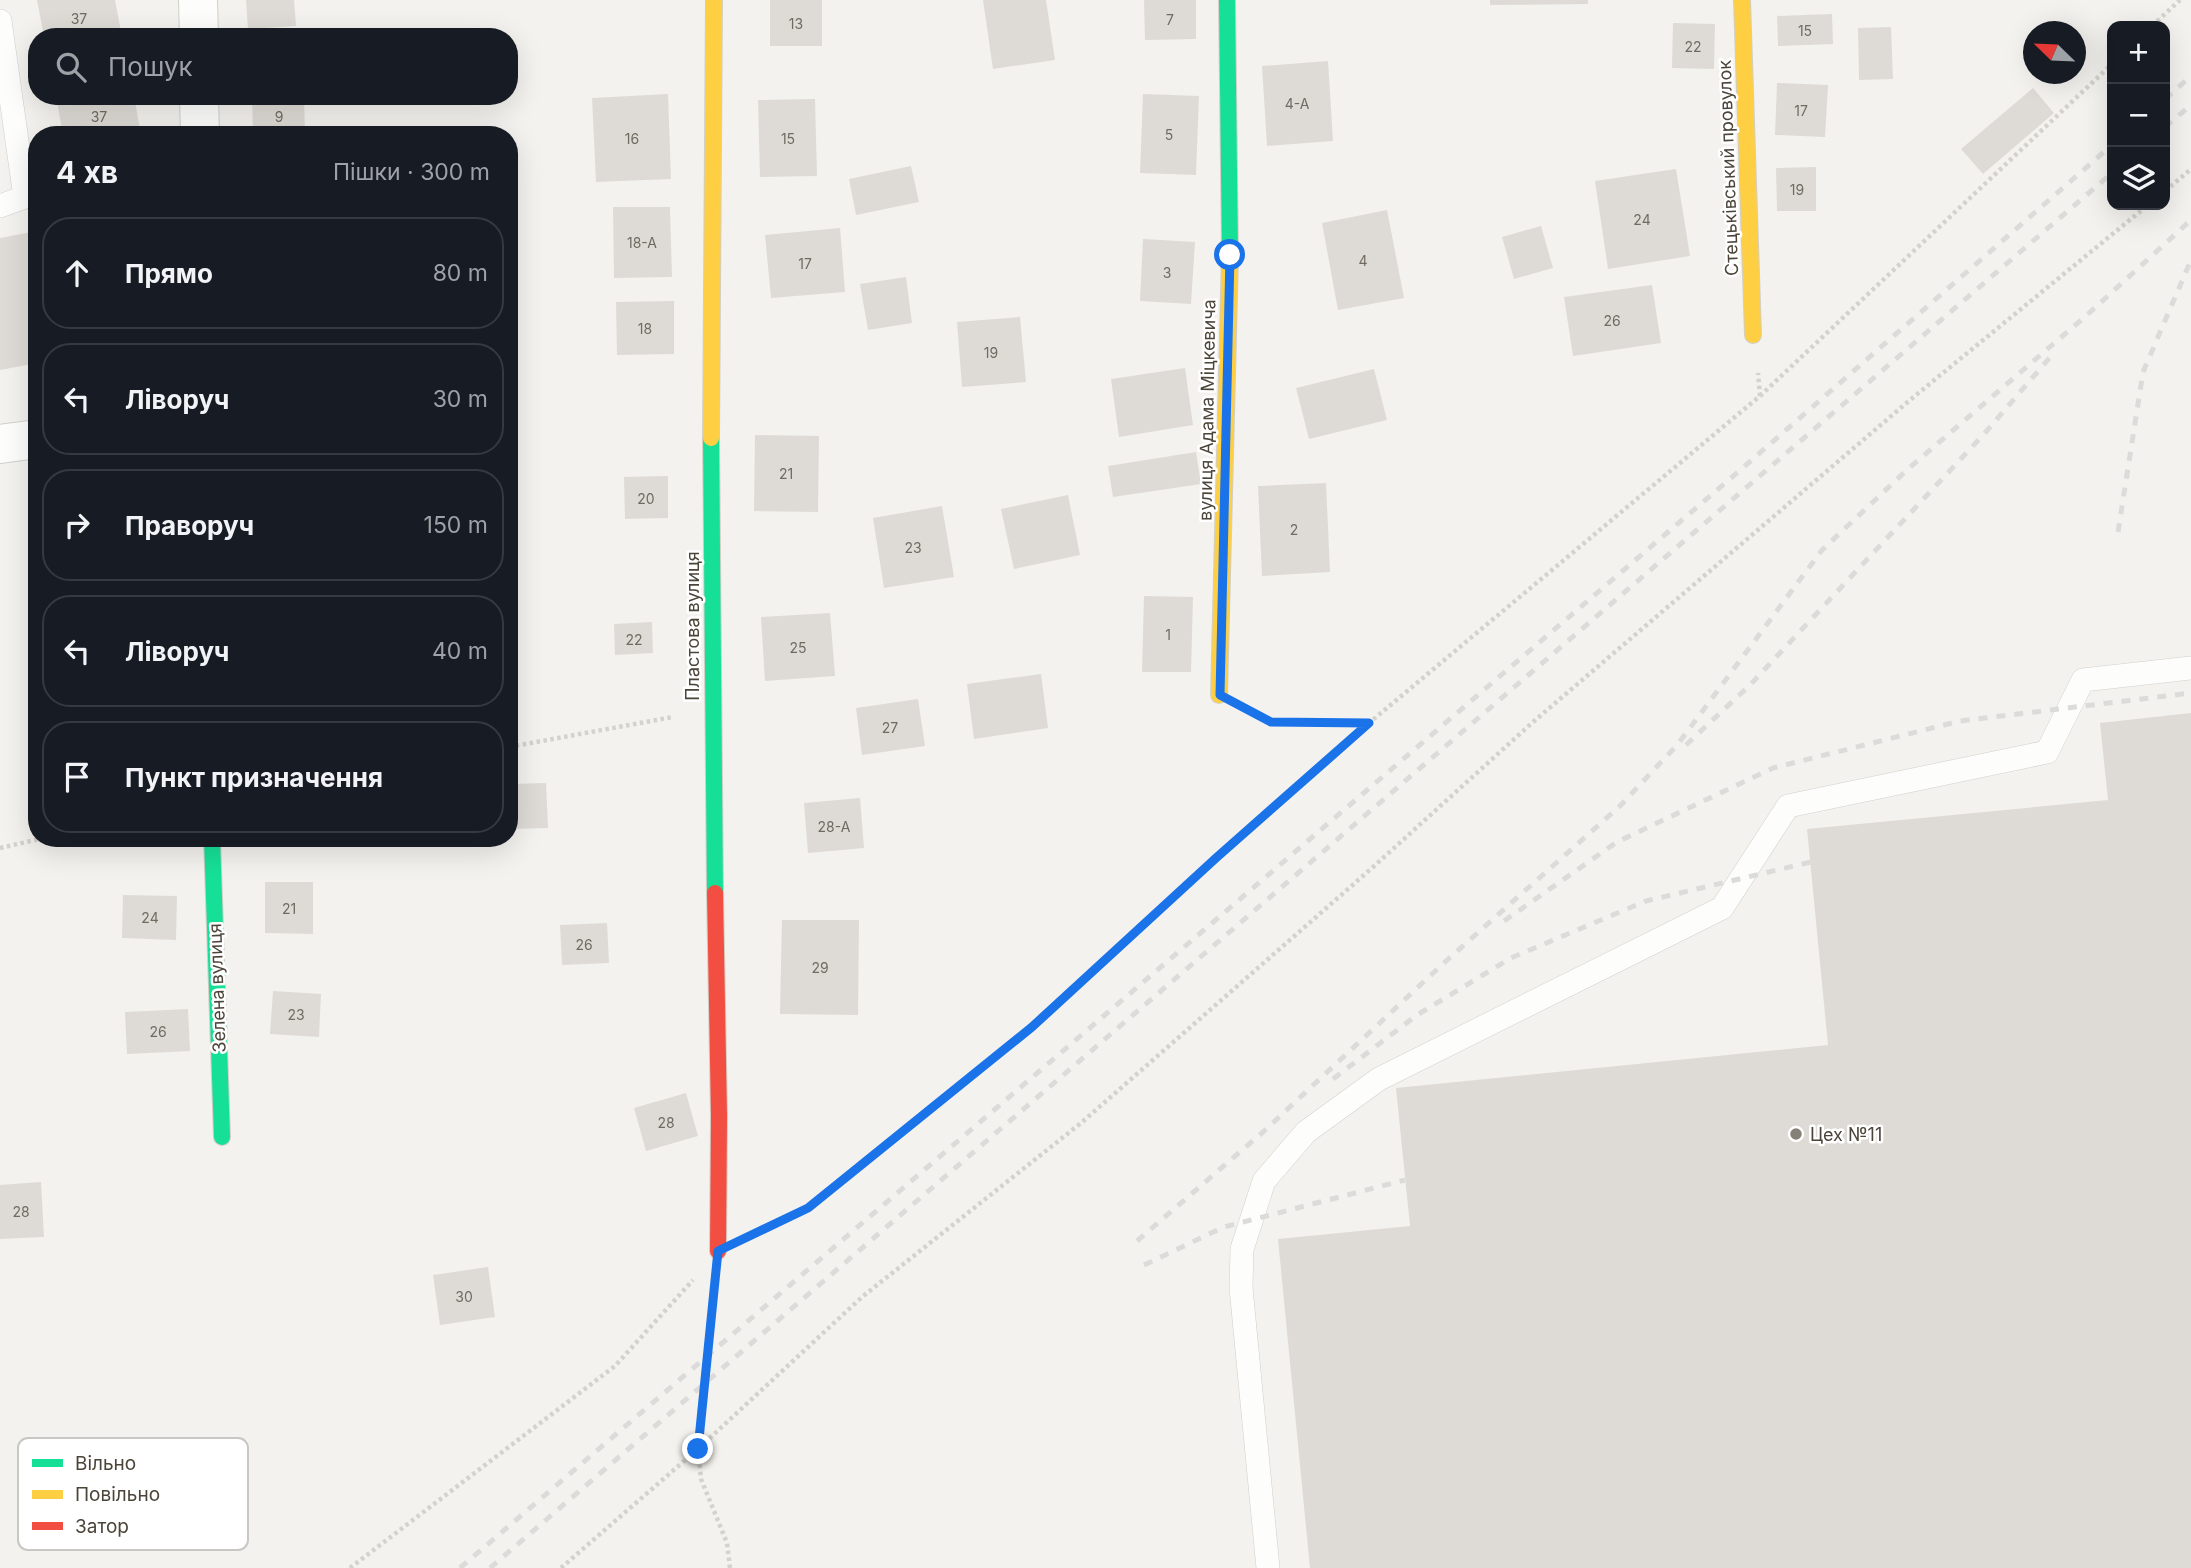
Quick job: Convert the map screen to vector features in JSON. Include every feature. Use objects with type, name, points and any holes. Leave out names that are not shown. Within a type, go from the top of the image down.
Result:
[{"type":"street","points":[[198,0],[199,28]]},
{"type":"street","name":"Пластова вулиця","points":[[714,0],[710,327],[712,709],[720,1152],[718,1251]]},
{"type":"street","name":"вулиця Адама Міцкевича","points":[[1220,695],[1230,255],[1227,0]]},
{"type":"street","name":"Стецьківський провулок","points":[[1742,0],[1753,335]]},
{"type":"street","points":[[200,105],[200,126]]},
{"type":"street","points":[[0,444],[28,440]]},
{"type":"street","name":"Зелена вулиця","points":[[212,847],[222,1137]]},
{"type":"lane","points":[[0,21],[25,197],[0,206]]},
{"type":"lane","points":[[1268,1568],[1241,1288],[1242,1249],[1264,1181],[1306,1132],[1379,1079],[1722,908],[1788,806],[2047,752],[2082,680],[2191,668]]},
{"type":"path","points":[[2157,21],[2180,0]]},
{"type":"path","points":[[351,1568],[615,1366],[718,1251],[808,1208],[1032,1027],[1216,858],[1369,723],[1759,396],[2107,69]]},
{"type":"path","points":[[2170,187],[2191,169]]},
{"type":"path","points":[[561,1568],[698,1449],[862,1297],[1081,1123],[1372,868],[1533,722],[1910,400],[2142,210]]},
{"type":"path","points":[[1753,335],[1757,353],[1759,396]]},
{"type":"path","points":[[1220,695],[1271,722],[1369,723]]},
{"type":"path","points":[[518,745],[712,709]]},
{"type":"path","points":[[0,848],[28,842]]},
{"type":"path","points":[[718,1251],[698,1449],[701,1479],[727,1543],[730,1568]]},
{"type":"building","points":[[37,0],[115,0],[120,28],[42,28]]},
{"type":"building","points":[[246,0],[294,0],[296,26],[248,28]]},
{"type":"building","points":[[770,0],[822,0],[822,46],[770,46]]},
{"type":"building","points":[[983,0],[1046,0],[1055,60],[993,69]]},
{"type":"building","points":[[1144,0],[1196,0],[1196,39],[1145,40]]},
{"type":"building","points":[[1490,0],[1588,0],[1588,4],[1490,5]]},
{"type":"building","points":[[1832,14],[1833,44],[1778,46],[1777,16]]},
{"type":"building","points":[[1673,23],[1715,24],[1714,69],[1672,68]]},
{"type":"building","points":[[1891,27],[1893,79],[1859,80],[1858,28]]},
{"type":"building","points":[[1328,61],[1333,141],[1267,146],[1262,66]]},
{"type":"building","points":[[1777,83],[1828,85],[1825,137],[1775,135]]},
{"type":"building","points":[[2033,88],[2054,113],[1983,174],[1961,149]]},
{"type":"building","points":[[668,94],[671,179],[596,182],[592,98]]},
{"type":"building","points":[[1143,94],[1199,96],[1196,175],[1140,173]]},
{"type":"building","points":[[815,99],[817,176],[760,177],[758,100]]},
{"type":"building","points":[[58,105],[136,105],[139,126],[61,126]]},
{"type":"building","points":[[252,105],[304,105],[305,126],[253,126]]},
{"type":"building","points":[[911,166],[919,202],[856,215],[849,179]]},
{"type":"building","points":[[1816,167],[1816,211],[1777,211],[1776,168]]},
{"type":"building","points":[[1676,169],[1690,256],[1608,269],[1595,181]]},
{"type":"building","points":[[613,207],[670,207],[672,277],[614,278]]},
{"type":"building","points":[[1387,210],[1404,298],[1338,310],[1322,223]]},
{"type":"building","points":[[1541,226],[1553,268],[1514,279],[1502,237]]},
{"type":"building","points":[[840,228],[845,292],[771,298],[765,235]]},
{"type":"building","points":[[28,233],[28,365],[0,370],[0,238]]},
{"type":"building","points":[[1143,239],[1195,242],[1191,304],[1140,301]]},
{"type":"building","points":[[906,277],[912,323],[868,330],[860,284]]},
{"type":"building","points":[[1652,285],[1661,343],[1573,356],[1564,297]]},
{"type":"building","points":[[674,301],[674,354],[617,355],[616,302]]},
{"type":"building","points":[[1020,317],[1026,382],[962,387],[957,322]]},
{"type":"building","points":[[1185,368],[1193,425],[1119,437],[1111,379]]},
{"type":"building","points":[[1374,369],[1387,420],[1309,439],[1296,388]]},
{"type":"building","points":[[755,435],[819,436],[818,512],[754,511]]},
{"type":"building","points":[[1196,452],[1201,484],[1113,497],[1108,466]]},
{"type":"building","points":[[668,476],[668,518],[625,519],[624,477]]},
{"type":"building","points":[[1326,483],[1330,572],[1262,576],[1258,486]]},
{"type":"building","points":[[1068,495],[1080,555],[1014,569],[1001,509]]},
{"type":"building","points":[[942,506],[954,577],[884,588],[873,518]]},
{"type":"building","points":[[1144,596],[1193,597],[1191,672],[1142,672]]},
{"type":"building","points":[[830,613],[835,676],[765,681],[761,617]]},
{"type":"building","points":[[652,622],[653,653],[615,655],[614,624]]},
{"type":"building","points":[[1041,674],[1048,728],[974,739],[967,684]]},
{"type":"building","points":[[918,699],[925,746],[862,755],[856,708]]},
{"type":"building","name":"Цех №11","points":[[2191,713],[2191,1568],[1310,1568],[1278,1239],[1410,1226],[1396,1088],[1828,1045],[1807,829],[2108,800],[2100,723]]},
{"type":"building","points":[[546,783],[548,828],[518,829],[518,784]]},
{"type":"building","points":[[860,798],[864,848],[808,853],[804,803]]},
{"type":"building","points":[[265,882],[313,882],[313,934],[265,933]]},
{"type":"building","points":[[123,895],[177,896],[176,940],[122,938]]},
{"type":"building","points":[[782,920],[859,920],[858,1015],[780,1014]]},
{"type":"building","points":[[607,923],[609,963],[562,965],[560,925]]},
{"type":"building","points":[[273,991],[321,994],[319,1037],[270,1034]]},
{"type":"building","points":[[188,1009],[190,1051],[127,1054],[125,1012]]},
{"type":"building","points":[[686,1093],[698,1136],[646,1151],[634,1108]]},
{"type":"building","points":[[41,1182],[44,1237],[0,1239],[0,1185]]},
{"type":"building","points":[[488,1267],[495,1317],[440,1325],[433,1275]]},
{"type":"railway","points":[[2170,95],[2191,76]]},
{"type":"railway","points":[[2170,123],[2191,105]]},
{"type":"railway","points":[[460,1568],[1738,472],[2110,147]]},
{"type":"railway","points":[[490,1568],[2107,177]]},
{"type":"railway","points":[[1137,1241],[1263,1132],[1446,961],[1619,807],[1678,744],[1822,550],[1908,469],[2087,315],[2191,220]]},
{"type":"railway","points":[[2118,532],[2143,372],[2191,260]]},
{"type":"railway","points":[[1686,745],[1750,685],[1984,434],[2052,355]]},
{"type":"railway","points":[[1504,921],[1617,842],[1773,768],[1960,721],[2191,693]]},
{"type":"railway","points":[[1333,1079],[1417,1015],[1511,958],[1646,901],[1811,862]]},
{"type":"railway","points":[[1144,1265],[1224,1227],[1405,1180]]},
{"type":"traffic: fast","points":[[1227,0],[1230,255]]},
{"type":"traffic: fast","points":[[711,438],[715,893]]},
{"type":"traffic: fast","points":[[212,847],[222,1137]]},
{"type":"traffic: slow","points":[[711,438],[714,0]]},
{"type":"traffic: slow","points":[[1742,0],[1753,335]]},
{"type":"traffic: slow","points":[[1219,695],[1230,255]]},
{"type":"traffic: jam","points":[[715,893],[719,1116],[718,1251]]},
{"type":"place","name":"Цех №11","points":[[1796,1134]]},
{"type":"route","points":[[698,1449],[718,1251],[808,1208],[1032,1027],[1216,858],[1369,723],[1271,722],[1220,695],[1230,255]]}]
